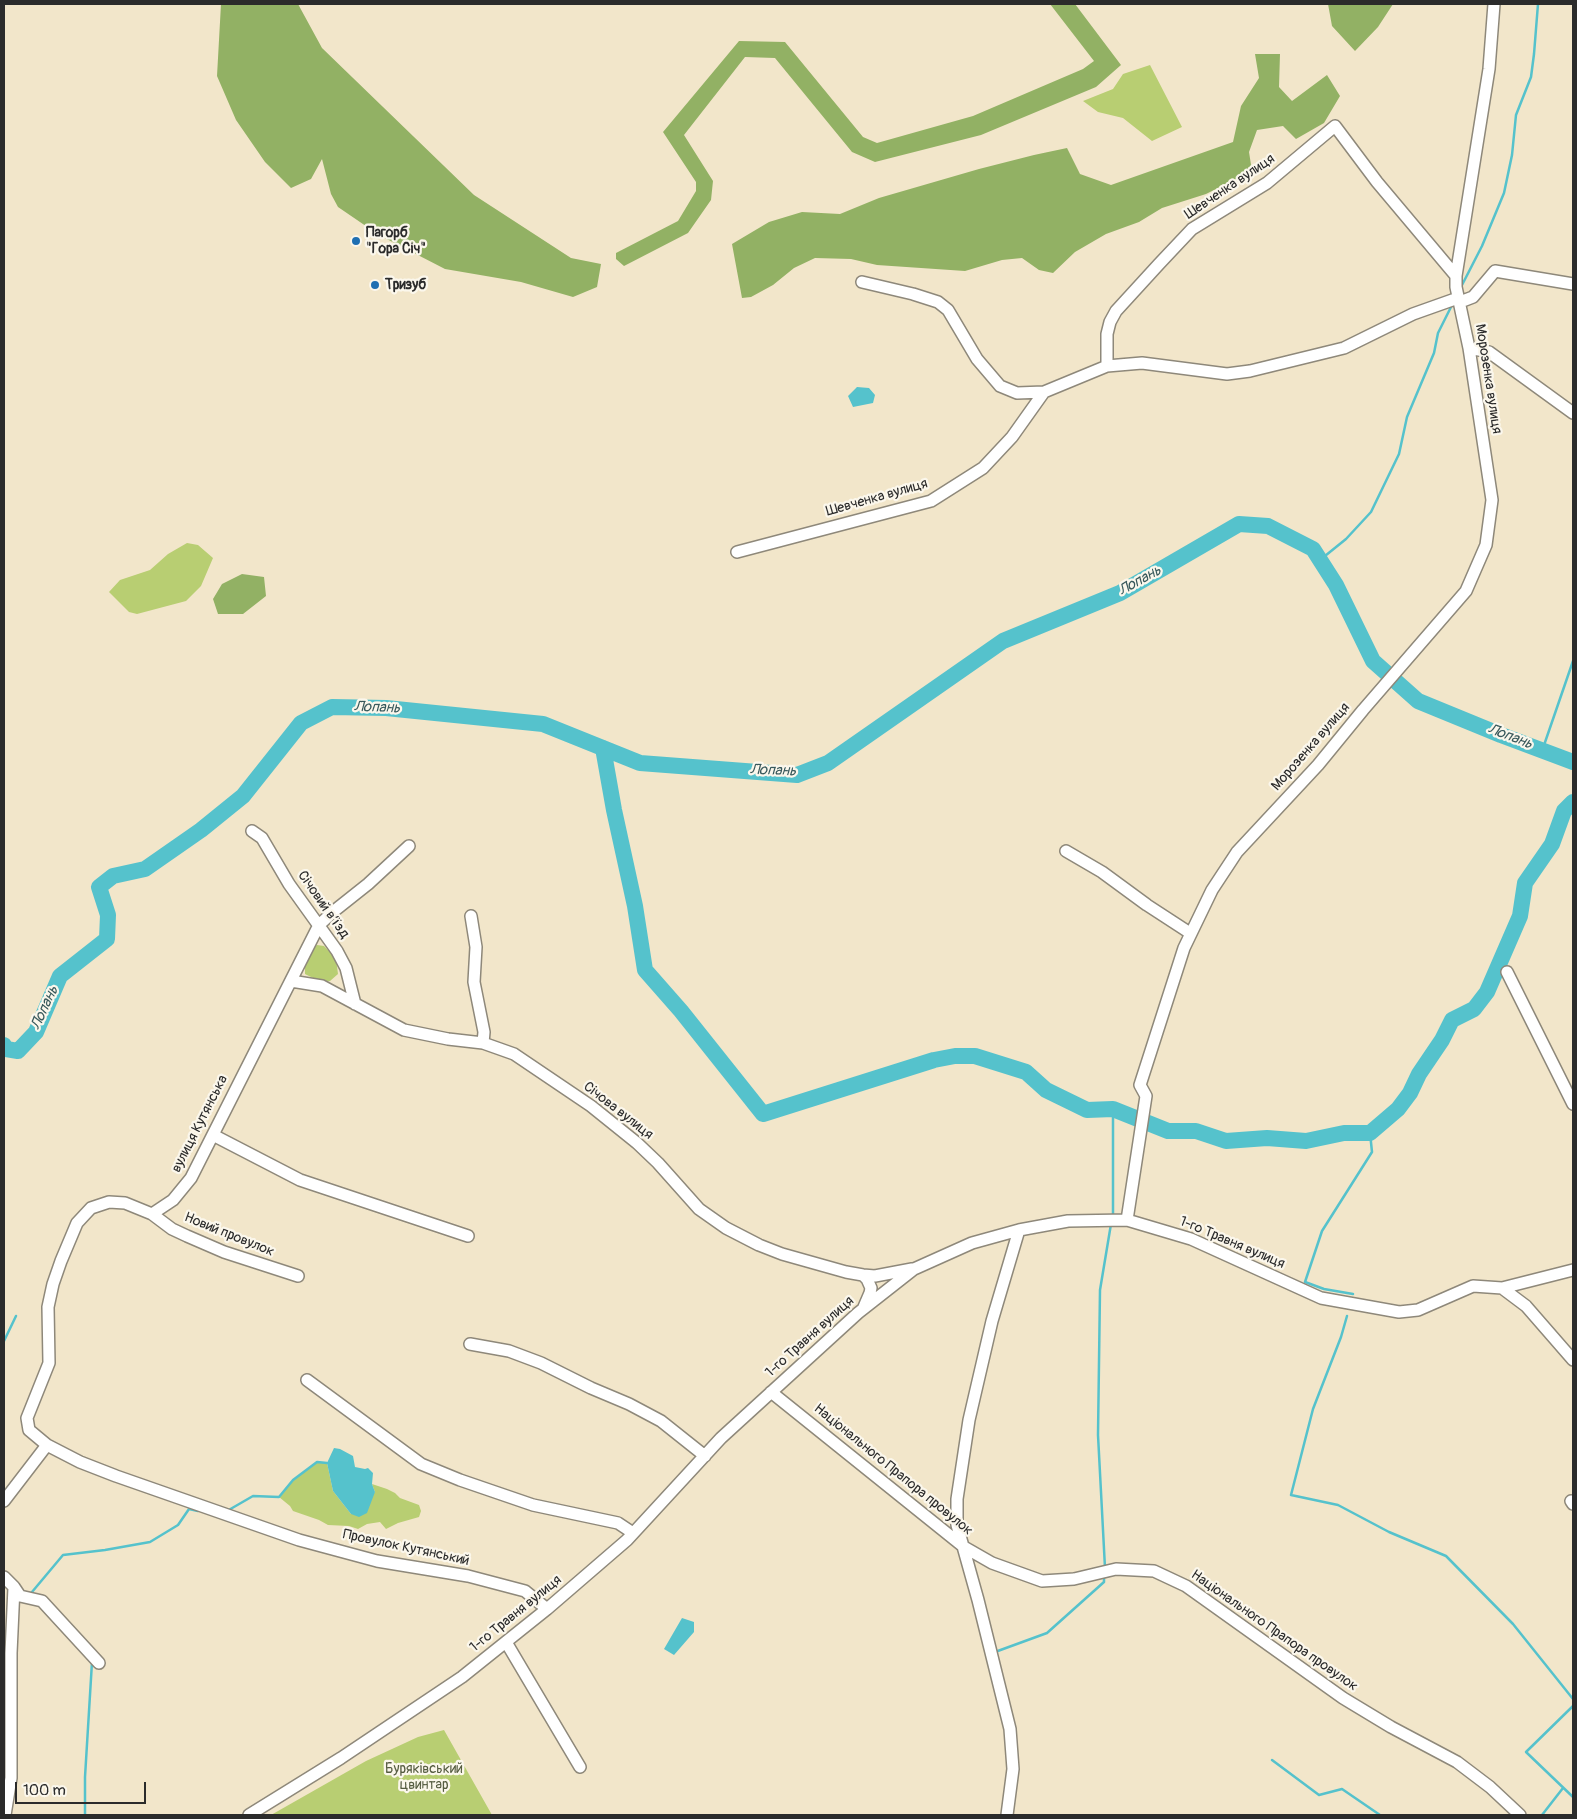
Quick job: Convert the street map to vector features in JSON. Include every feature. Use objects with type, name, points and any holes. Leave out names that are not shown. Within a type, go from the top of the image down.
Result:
[{"type":"street","points":[[1459,300],[1456,276],[1488,69],[1494,4]]},
{"type":"street","name":"Шевченка вулиця","points":[[1107,366],[1106,334],[1116,311],[1192,229],[1267,183],[1336,126],[1377,182],[1456,276]]},
{"type":"street","points":[[862,282],[938,302],[948,310],[977,359],[1000,386],[1017,393],[1044,392],[1107,366],[1142,363],[1227,374],[1250,371],[1344,348],[1412,314],[1474,297],[1495,271],[1573,284]]},
{"type":"street","name":"Морозенка вулиця","points":[[1127,1220],[1146,1096],[1140,1085],[1190,933],[1212,890],[1237,852],[1318,765],[1466,591],[1486,544],[1492,500],[1469,348],[1459,300]]},
{"type":"street","points":[[1469,348],[1489,352],[1573,412]]},
{"type":"street","name":"Шевченка вулиця","points":[[737,552],[931,501],[983,468],[1012,437],[1044,392]]},
{"type":"street","name":"Січовий в’їзд","points":[[252,831],[262,838],[289,884],[319,925],[346,968],[355,1004]]},
{"type":"street","name":"вулиця Кутянська","points":[[152,1214],[173,1200],[191,1178],[319,925],[368,884],[409,846]]},
{"type":"street","points":[[1066,851],[1102,872],[1146,905],[1190,933]]},
{"type":"street","points":[[471,916],[476,947],[474,982],[484,1032],[483,1043]]},
{"type":"street","points":[[1507,972],[1573,1104]]},
{"type":"street","name":"Січова вулиця","points":[[291,981],[322,986],[404,1030],[420,1035],[483,1043],[514,1054],[591,1106],[637,1142],[699,1209],[726,1228],[759,1245],[782,1254],[863,1275],[875,1276],[914,1269]]},
{"type":"street","points":[[213,1135],[300,1180],[468,1236]]},
{"type":"street","points":[[4,1501],[47,1445],[29,1430],[27,1418],[49,1363],[48,1307],[53,1284],[60,1261],[77,1223],[91,1208],[109,1202],[125,1203],[152,1214]]},
{"type":"street","name":"Новий провулок","points":[[152,1214],[172,1228],[194,1239],[252,1262],[298,1276]]},
{"type":"street","name":"1-го Травня вулиця","points":[[249,1815],[341,1758],[462,1677],[547,1609],[634,1533],[721,1438],[864,1308],[914,1269],[972,1243],[1019,1230],[1068,1221],[1127,1220],[1191,1239],[1321,1298],[1399,1312],[1418,1310],[1473,1286],[1502,1288],[1573,1270]]},
{"type":"street","points":[[1007,1815],[1013,1769],[1010,1729],[957,1525],[957,1499],[969,1420],[992,1321],[1019,1230]]},
{"type":"street","points":[[863,1275],[867,1278],[871,1288],[864,1308]]},
{"type":"street","points":[[1502,1288],[1526,1306],[1573,1360]]},
{"type":"street","points":[[470,1344],[509,1351],[541,1363],[591,1388],[629,1404],[661,1421],[705,1456]]},
{"type":"street","points":[[307,1380],[421,1464],[460,1480],[533,1505],[618,1523],[634,1533]]},
{"type":"street","name":"Національного Прапора провулок","points":[[772,1392],[964,1547],[992,1563],[1042,1581],[1074,1579],[1116,1569],[1154,1571],[1186,1586],[1343,1698],[1391,1727],[1457,1762],[1490,1787],[1520,1815]]},
{"type":"street","name":"Провулок Кутянський","points":[[47,1445],[80,1462],[116,1476],[299,1540],[377,1560],[468,1576],[525,1591],[547,1609]]},
{"type":"street","points":[[4,1577],[20,1596],[36,1599],[99,1663]]},
{"type":"street","points":[[5,1815],[11,1778],[11,1653],[14,1587]]},
{"type":"street","points":[[506,1642],[580,1767]]},
{"type":"green space","points":[[221,4],[298,4],[322,48],[474,195],[571,258],[601,264],[597,287],[573,297],[521,282],[445,269],[379,235],[338,207],[331,194],[322,159],[311,179],[291,188],[265,162],[236,120],[217,76]]},
{"type":"green space","points":[[1050,4],[1075,4],[1121,65],[1096,87],[981,135],[875,162],[852,152],[775,58],[745,57],[684,135],[713,181],[711,200],[688,233],[624,266],[616,259],[616,253],[678,221],[696,191],[696,182],[663,132],[739,41],[785,42],[863,137],[877,143],[973,116],[1083,69],[1094,61]]},
{"type":"green space","points":[[1328,4],[1393,4],[1378,27],[1355,51],[1332,26]]},
{"type":"green space","points":[[1255,54],[1280,54],[1279,87],[1292,101],[1327,75],[1340,96],[1324,123],[1296,139],[1283,126],[1257,130],[1249,152],[1252,171],[1206,194],[1162,208],[1139,222],[1106,234],[1075,252],[1053,273],[1039,270],[1022,258],[1002,260],[965,271],[877,265],[851,259],[815,258],[794,268],[773,285],[751,297],[742,298],[732,244],[769,222],[802,212],[840,214],[879,198],[979,169],[1067,148],[1080,174],[1111,185],[1233,142],[1241,106],[1259,78]]},
{"type":"green space","points":[[1150,65],[1182,127],[1152,141],[1123,118],[1098,112],[1083,101],[1113,89],[1123,74]]},
{"type":"green space","points":[[187,543],[198,545],[213,558],[201,586],[186,601],[137,614],[129,612],[109,592],[120,580],[150,570],[168,554]]},
{"type":"green space","points":[[242,574],[264,577],[266,596],[243,614],[218,614],[213,599],[222,584]]},
{"type":"green space","points":[[317,945],[324,946],[336,959],[338,974],[330,981],[319,981],[305,974],[305,965],[313,947]]},
{"type":"green space","points":[[317,1462],[327,1463],[333,1491],[351,1514],[375,1492],[372,1484],[387,1489],[400,1498],[419,1505],[421,1511],[419,1517],[398,1523],[386,1529],[380,1522],[367,1524],[358,1529],[349,1526],[328,1525],[293,1511],[279,1497],[293,1480]]},
{"type":"green space","name":"Буряківський цвинтар","points":[[444,1730],[492,1815],[271,1815],[366,1761],[418,1737]]},
{"type":"water","points":[[857,387],[869,388],[875,395],[873,403],[853,407],[848,396]]},
{"type":"water","points":[[334,1448],[353,1456],[355,1467],[368,1468],[373,1473],[372,1484],[375,1492],[367,1513],[359,1517],[351,1514],[333,1491],[327,1463]]},
{"type":"water","points":[[682,1618],[694,1622],[694,1632],[674,1655],[664,1649]]},
{"type":"waterway","points":[[1461,287],[1482,246],[1504,193],[1512,155],[1516,115],[1531,77],[1538,4]]},
{"type":"waterway","points":[[1320,560],[1346,539],[1371,512],[1399,454],[1407,417],[1434,353],[1438,333],[1452,305]]},
{"type":"waterway","name":"Лопань","points":[[4,1045],[6,1049],[18,1051],[36,1032],[60,976],[107,939],[108,915],[99,887],[113,876],[145,869],[201,830],[243,796],[301,723],[332,707],[386,708],[543,724],[640,763],[797,775],[828,763],[1003,641],[1120,593],[1239,524],[1268,526],[1313,549],[1336,585],[1373,661],[1418,701],[1573,762]]},
{"type":"waterway","points":[[1542,751],[1573,661]]},
{"type":"waterway","points":[[603,748],[614,810],[635,906],[645,970],[681,1011],[763,1114],[934,1060],[955,1056],[975,1056],[1026,1072],[1046,1090],[1087,1110],[1113,1109],[1168,1131],[1196,1131],[1226,1141],[1267,1138],[1306,1141],[1344,1133],[1370,1133],[1398,1109],[1410,1093],[1419,1074],[1442,1040],[1452,1020],[1474,1009],[1487,992],[1520,916],[1525,883],[1552,844],[1564,811],[1573,802]]},
{"type":"waterway","points":[[1113,1109],[1113,1217]]},
{"type":"waterway","points":[[1353,1294],[1324,1289],[1305,1282],[1322,1231],[1372,1152],[1370,1133]]},
{"type":"waterway","points":[[1105,1568],[1098,1435],[1100,1290],[1111,1224]]},
{"type":"waterway","points":[[4,1341],[16,1316]]},
{"type":"waterway","points":[[1347,1316],[1341,1337],[1313,1409],[1291,1495],[1338,1505],[1389,1532],[1446,1556],[1513,1624],[1573,1699]]},
{"type":"waterway","points":[[227,1511],[253,1496],[279,1497],[293,1480],[317,1462],[327,1463]]},
{"type":"waterway","points":[[34,1596],[32,1592],[63,1555],[150,1542],[178,1525],[189,1509],[198,1511]]},
{"type":"waterway","points":[[996,1654],[995,1652],[1047,1633],[1104,1582],[1104,1576]]},
{"type":"waterway","points":[[85,1815],[85,1777],[92,1662]]},
{"type":"waterway","points":[[1573,1706],[1526,1752],[1573,1797]]},
{"type":"waterway","points":[[1272,1760],[1319,1795],[1342,1789],[1380,1815]]},
{"type":"waterway","points":[[1542,1815],[1563,1788]]},
{"type":"place","name":"Пагорб \"Гора Січ\"","points":[[356,241]]},
{"type":"place","name":"Тризуб","points":[[375,285]]}]
